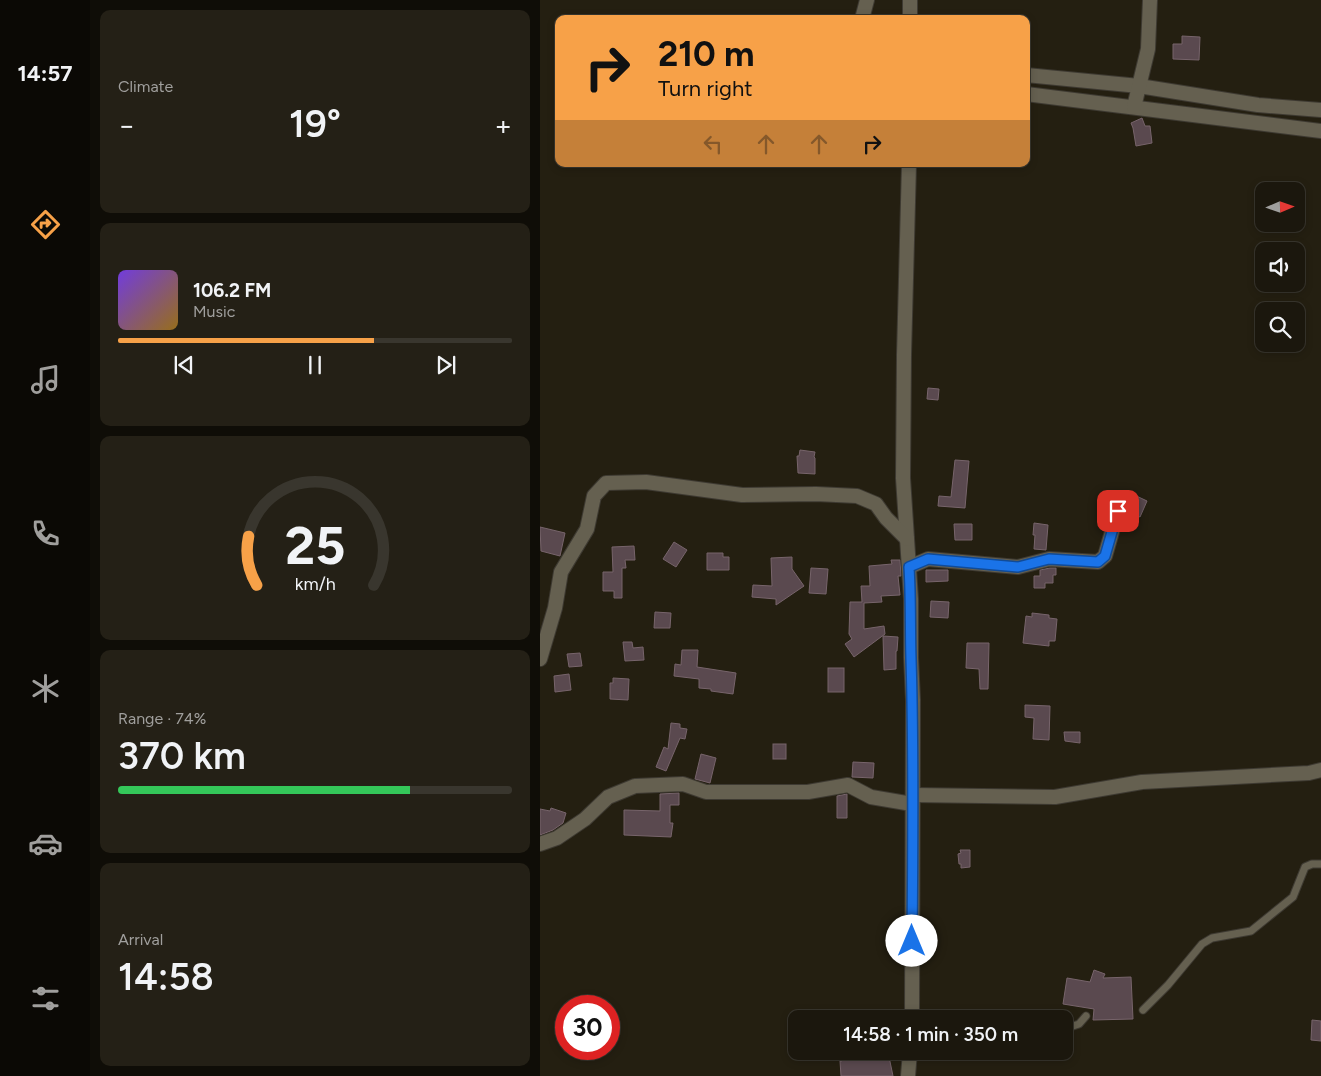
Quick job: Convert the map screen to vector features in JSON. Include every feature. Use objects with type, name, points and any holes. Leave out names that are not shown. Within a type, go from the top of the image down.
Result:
[{"type":"street","points":[[863,15],[867,0]]},
{"type":"street","points":[[910,0],[910,15]]},
{"type":"street","points":[[1134,107],[1148,49],[1150,0]]},
{"type":"street","points":[[1030,74],[1139,86],[1258,105],[1321,110]]},
{"type":"street","points":[[1030,94],[1321,131]]},
{"type":"street","points":[[909,167],[903,478],[911,599],[913,700],[912,1010]]},
{"type":"street","points":[[540,659],[555,608],[561,572],[587,529],[594,496],[606,483],[646,482],[742,495],[816,494],[857,496],[876,504],[886,518],[907,539]]},
{"type":"street","points":[[909,567],[928,559],[1018,567],[1049,559],[1098,562],[1105,556],[1118,511]]},
{"type":"street","points":[[540,844],[557,838],[585,819],[608,797],[635,786],[682,784],[706,792],[808,792],[848,785],[871,797],[912,799],[1055,797],[1142,782],[1321,770]]},
{"type":"street","points":[[908,1076],[909,1060]]},
{"type":"lane","points":[[1143,1010],[1168,985],[1202,944],[1212,938],[1251,931],[1293,897],[1305,867],[1312,864],[1321,864]]},
{"type":"lane","points":[[1073,1026],[1078,1024],[1086,1016]]},
{"type":"building","points":[[1182,36],[1200,37],[1199,60],[1173,59],[1173,44],[1182,44]]},
{"type":"building","points":[[1142,118],[1145,126],[1150,126],[1152,143],[1136,146],[1131,123]]},
{"type":"building","points":[[928,388],[939,389],[938,400],[927,399]]},
{"type":"building","points":[[800,450],[815,452],[815,474],[798,473],[797,456],[799,456]]},
{"type":"building","points":[[955,460],[969,461],[965,508],[938,506],[939,496],[951,497]]},
{"type":"building","points":[[1128,492],[1147,501],[1140,517],[1131,513],[1132,510],[1122,504]]},
{"type":"building","points":[[1034,523],[1048,525],[1046,550],[1034,549]]},
{"type":"building","points":[[954,524],[972,524],[972,540],[955,540]]},
{"type":"building","points":[[540,527],[565,533],[560,556],[541,551]]},
{"type":"building","points":[[674,542],[687,550],[676,567],[663,559]]},
{"type":"building","points":[[634,546],[635,560],[625,560],[626,568],[622,568],[622,598],[614,598],[614,591],[603,591],[603,572],[613,572],[612,547]]},
{"type":"building","points":[[707,553],[723,553],[723,557],[729,557],[729,570],[707,570]]},
{"type":"building","points":[[792,557],[792,569],[804,586],[776,605],[776,599],[752,597],[753,585],[772,586],[771,558]]},
{"type":"building","points":[[891,560],[900,560],[901,576],[898,576],[900,595],[881,596],[882,602],[864,603],[864,629],[884,626],[885,634],[854,657],[845,644],[852,639],[849,634],[850,602],[862,602],[861,586],[870,586],[869,566],[892,564]]},
{"type":"building","points":[[811,568],[828,569],[826,594],[809,593]]},
{"type":"building","points":[[1056,568],[1056,575],[1053,575],[1053,583],[1045,583],[1045,588],[1034,588],[1034,576],[1040,576],[1040,570]]},
{"type":"building","points":[[926,570],[948,570],[948,581],[926,582]]},
{"type":"building","points":[[931,601],[949,602],[948,618],[930,617]]},
{"type":"building","points":[[655,612],[671,613],[670,628],[654,628]]},
{"type":"building","points":[[1032,613],[1049,615],[1049,618],[1057,619],[1055,641],[1049,641],[1049,646],[1023,643],[1026,616],[1032,617]]},
{"type":"building","points":[[883,636],[898,637],[896,669],[884,670]]},
{"type":"building","points":[[623,642],[632,642],[633,648],[643,647],[644,660],[625,661]]},
{"type":"building","points":[[967,643],[989,643],[988,689],[980,689],[979,669],[966,668]]},
{"type":"building","points":[[682,650],[698,650],[697,667],[736,673],[733,694],[699,688],[699,679],[674,676],[675,664],[681,665]]},
{"type":"building","points":[[580,653],[582,666],[569,667],[567,654]]},
{"type":"building","points":[[828,668],[844,668],[844,692],[828,692]]},
{"type":"building","points":[[569,674],[571,690],[555,692],[554,676]]},
{"type":"building","points":[[613,678],[629,679],[628,700],[610,699],[610,683],[613,683]]},
{"type":"building","points":[[1025,705],[1050,706],[1049,740],[1033,739],[1034,718],[1025,717]]},
{"type":"building","points":[[671,723],[680,724],[680,728],[687,729],[685,739],[680,738],[666,771],[656,767],[664,747],[668,749]]},
{"type":"building","points":[[1064,732],[1080,732],[1080,743],[1065,741]]},
{"type":"building","points":[[773,744],[786,744],[786,759],[773,759]]},
{"type":"building","points":[[701,754],[716,758],[710,783],[695,779]]},
{"type":"building","points":[[853,762],[874,763],[873,778],[852,777]]},
{"type":"building","points":[[679,793],[679,805],[670,805],[670,823],[673,823],[671,837],[624,835],[624,810],[660,811],[660,794]]},
{"type":"building","points":[[847,794],[847,818],[837,818],[837,796]]},
{"type":"building","points":[[551,808],[566,813],[563,823],[553,830],[540,835],[540,809],[550,811]]},
{"type":"building","points":[[960,850],[970,850],[970,867],[961,868],[958,854],[961,853]]},
{"type":"building","points":[[1094,970],[1105,974],[1103,978],[1131,977],[1133,1019],[1093,1020],[1094,1009],[1063,1004],[1067,978],[1090,982]]},
{"type":"building","points":[[1312,1020],[1321,1021],[1321,1041],[1311,1040]]},
{"type":"building","points":[[890,1060],[893,1076],[841,1076],[840,1061]]},
{"type":"route","points":[[912,941],[913,700],[909,567],[928,559],[1018,567],[1049,559],[1098,562],[1105,556],[1118,511]]}]
